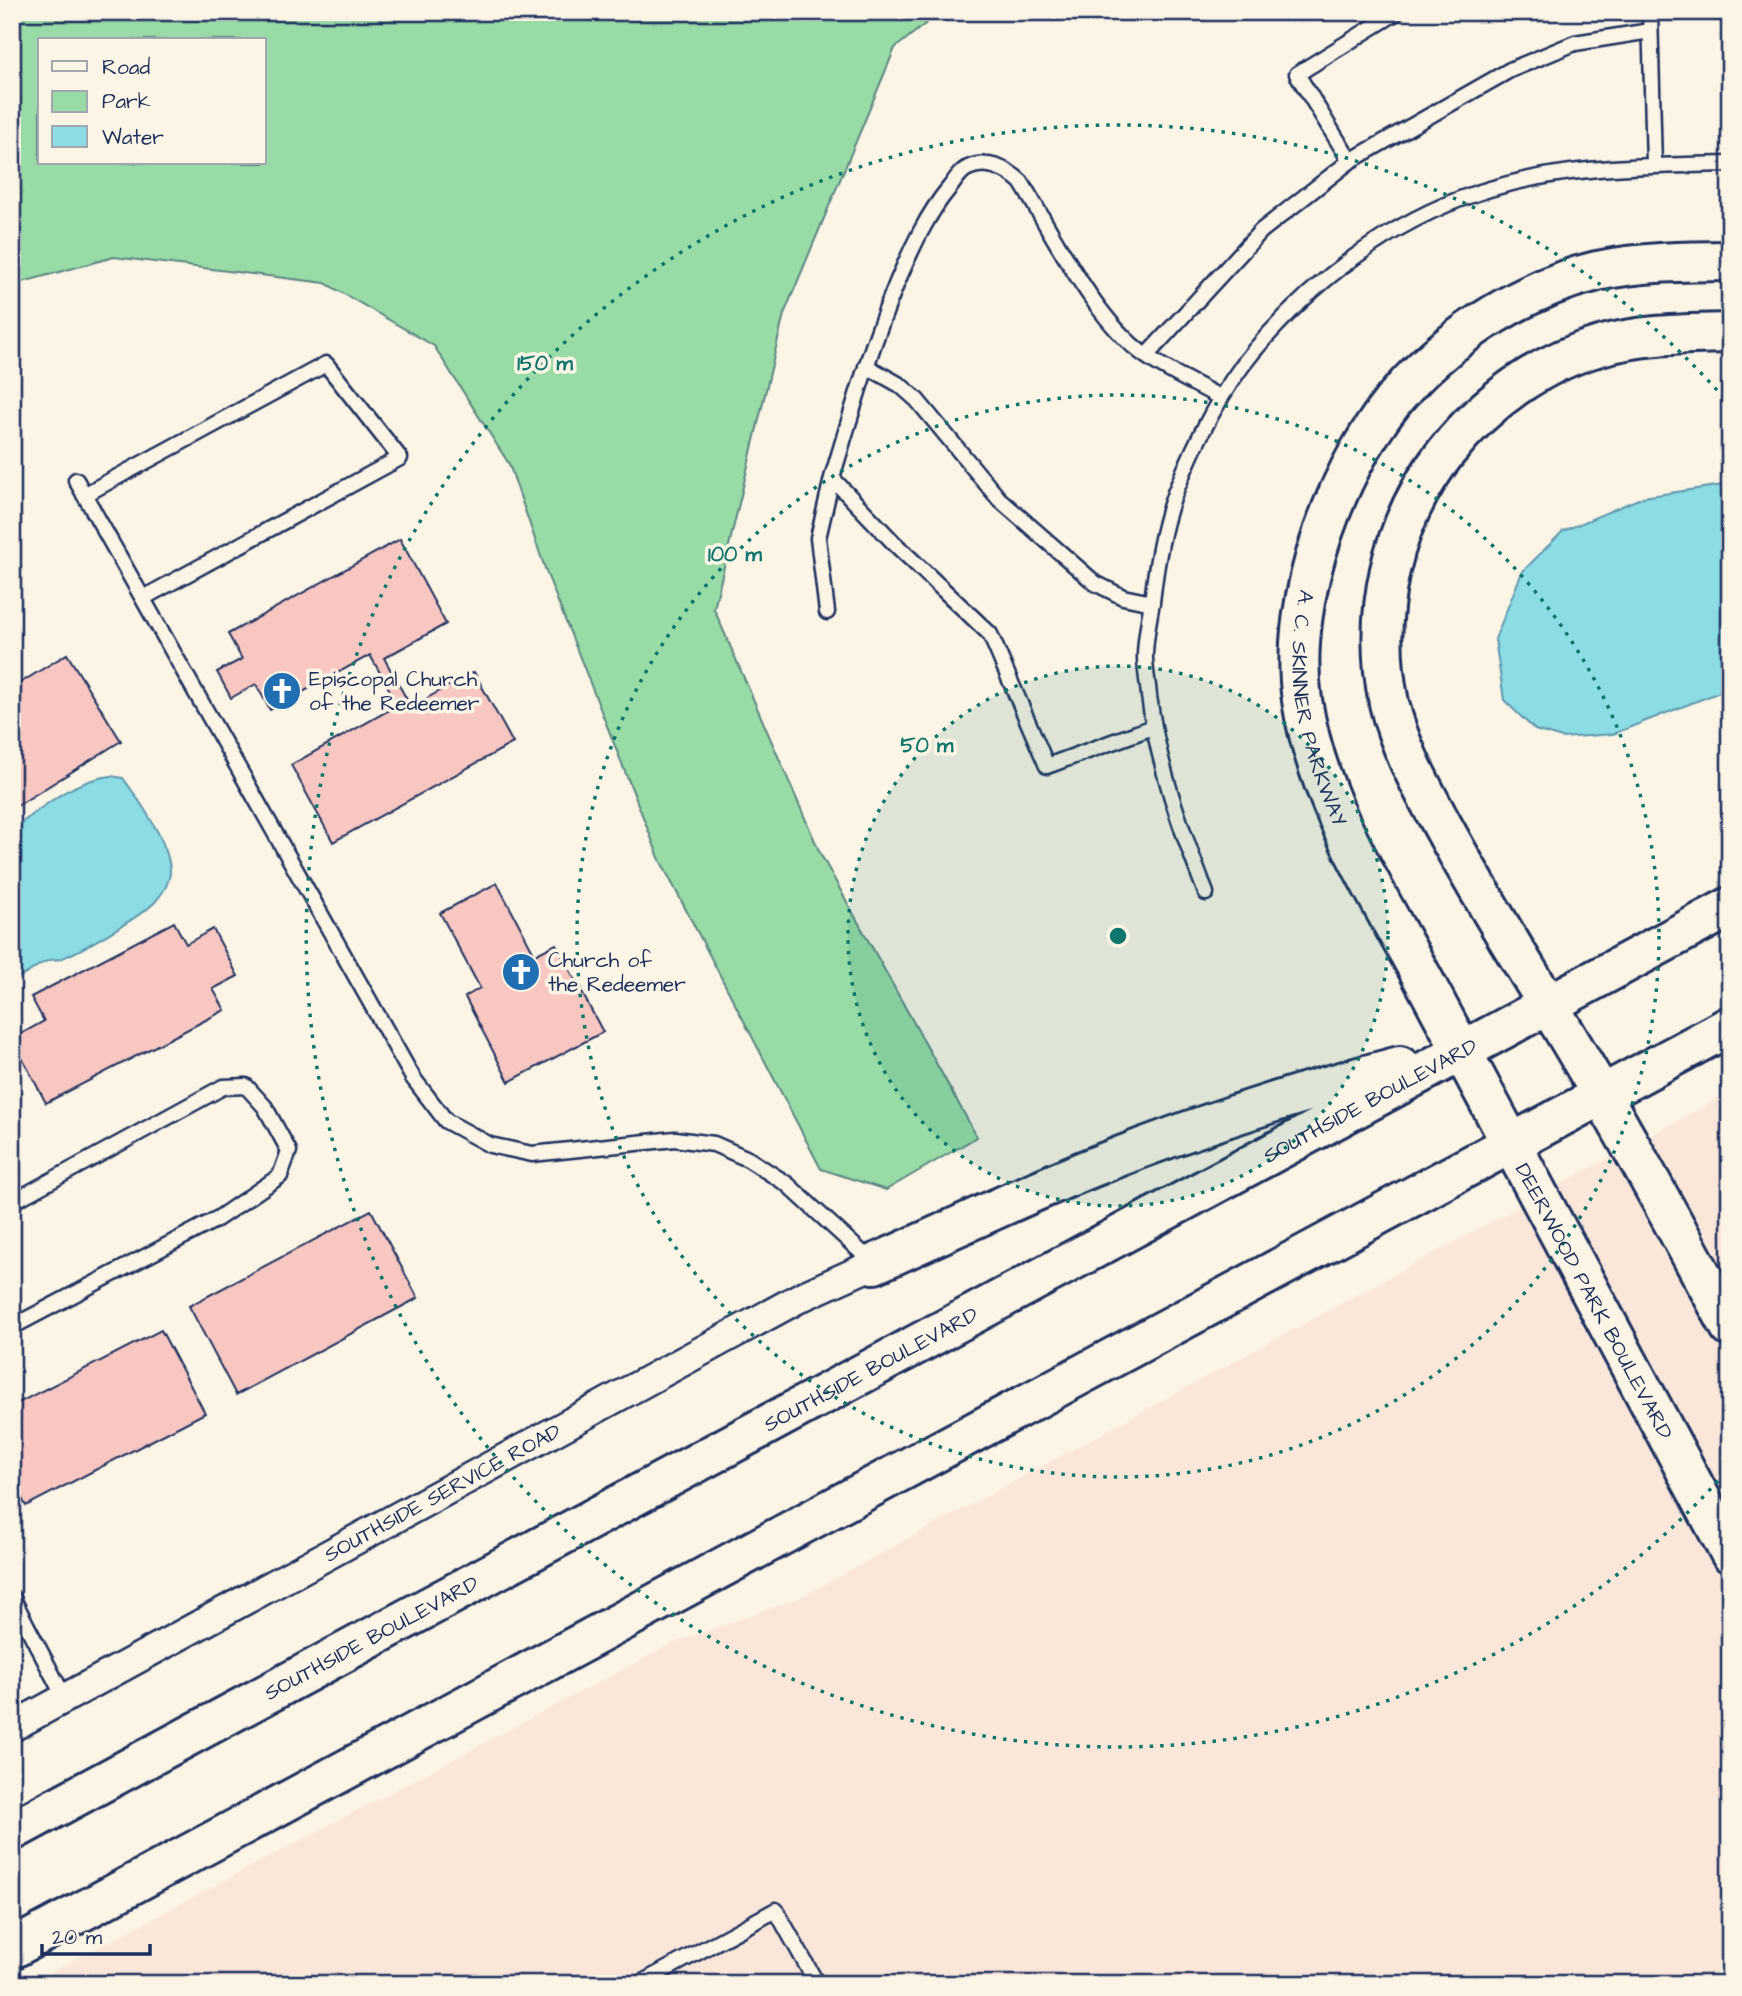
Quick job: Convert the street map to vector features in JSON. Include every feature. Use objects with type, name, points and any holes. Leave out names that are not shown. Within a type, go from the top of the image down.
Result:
[{"type":"main road","name":"A. C. SKINNER PARKWAY","points":[[1460,1050],[1337,814],[1310,739],[1300,671],[1301,628],[1312,573],[1332,510],[1360,448],[1376,421],[1420,371],[1475,327],[1533,294],[1597,271],[1667,262],[1730,261]]},
{"type":"main road","points":[[1730,333],[1681,335],[1602,345],[1542,370],[1500,397],[1468,426],[1436,464],[1405,522],[1390,567],[1382,611],[1382,656],[1396,729],[1413,769],[1474,884],[1601,1094],[1730,1327]]},
{"type":"main road","name":"SOUTHSIDE BOULEVARD","points":[[12,1831],[1730,907]]},
{"type":"main road","points":[[12,1949],[1730,1026]]},
{"type":"main road","name":"DEERWOOD PARK BOULEVARD","points":[[1460,1050],[1730,1553]]},
{"type":"main road","points":[[874,1264],[1090,1168],[1173,1136],[1266,1104],[1460,1050]]},
{"type":"street","name":"SOUTHSIDE SERVICE ROAD","points":[[12,1727],[801,1297],[874,1264]]},
{"type":"lane","points":[[1350,161],[1297,74],[1397,12]]},
{"type":"lane","points":[[1650,12],[1654,166]]},
{"type":"lane","points":[[1146,356],[1261,231],[1350,161],[1510,70],[1575,43],[1650,31]]},
{"type":"lane","points":[[1206,893],[1175,812],[1153,727],[1145,657],[1157,566],[1174,496],[1197,442],[1221,398],[1251,354],[1293,307],[1375,243],[1421,216],[1474,194],[1528,178],[1583,169],[1730,164]]},
{"type":"lane","points":[[827,612],[818,538],[832,478],[876,332],[910,253],[941,198],[968,168],[988,165],[1010,172],[1021,182],[1101,312],[1146,356],[1221,398]]},
{"type":"lane","points":[[84,495],[326,364],[400,458],[143,598]]},
{"type":"lane","points":[[866,366],[900,385],[917,400],[999,499],[1095,583],[1123,597],[1152,603]]},
{"type":"lane","points":[[832,478],[895,544],[989,634],[1047,766],[1153,727]]},
{"type":"lane","points":[[76,480],[413,1078],[446,1121],[490,1145],[532,1154],[675,1139],[715,1144],[748,1158],[787,1184],[874,1264]]},
{"type":"lane","points":[[12,1202],[223,1087],[246,1086],[265,1107],[289,1151],[280,1176],[217,1219],[12,1327]]},
{"type":"lane","points":[[12,1597],[65,1699]]},
{"type":"lane","points":[[639,1984],[776,1910],[817,1984]]},
{"type":"shaded area","points":[[1730,1092],[1730,1984],[29,1984],[673,1643],[799,1598]]},
{"type":"green space","points":[[12,12],[940,12],[895,48],[784,314],[714,609],[821,855],[977,1137],[886,1190],[821,1169],[660,860],[547,574],[509,464],[434,346],[325,283],[114,257],[12,285]]},
{"type":"water","points":[[1730,484],[1730,688],[1613,734],[1562,738],[1535,730],[1504,700],[1495,639],[1522,572],[1563,531],[1643,497]]},
{"type":"water","points":[[111,776],[123,778],[160,837],[169,862],[170,873],[165,888],[149,907],[110,933],[69,955],[45,962],[23,976],[12,978],[12,830],[71,789]]},
{"type":"building","name":"Episcopal Church of the Redeemer","points":[[400,539],[446,624],[384,658],[411,707],[474,672],[513,743],[333,842],[291,765],[398,705],[370,655],[270,710],[256,684],[231,698],[217,672],[242,659],[228,634]]},
{"type":"building","points":[[67,654],[121,741],[12,809],[12,688]]},
{"type":"building","name":"Church of the Redeemer","points":[[497,883],[535,955],[556,944],[603,1032],[509,1082],[465,997],[480,988],[440,913]]},
{"type":"building","points":[[174,922],[186,944],[213,929],[238,976],[213,989],[225,1010],[46,1103],[12,1039],[44,1021],[31,997]]},
{"type":"building","points":[[371,1210],[418,1298],[236,1395],[189,1306]]},
{"type":"building","points":[[161,1330],[205,1413],[26,1506],[12,1480],[12,1406]]},
{"type":"place","name":"Episcopal Church of the Redeemer","points":[[282,691]]},
{"type":"place","name":"Church of the Redeemer","points":[[521,972]]}]
